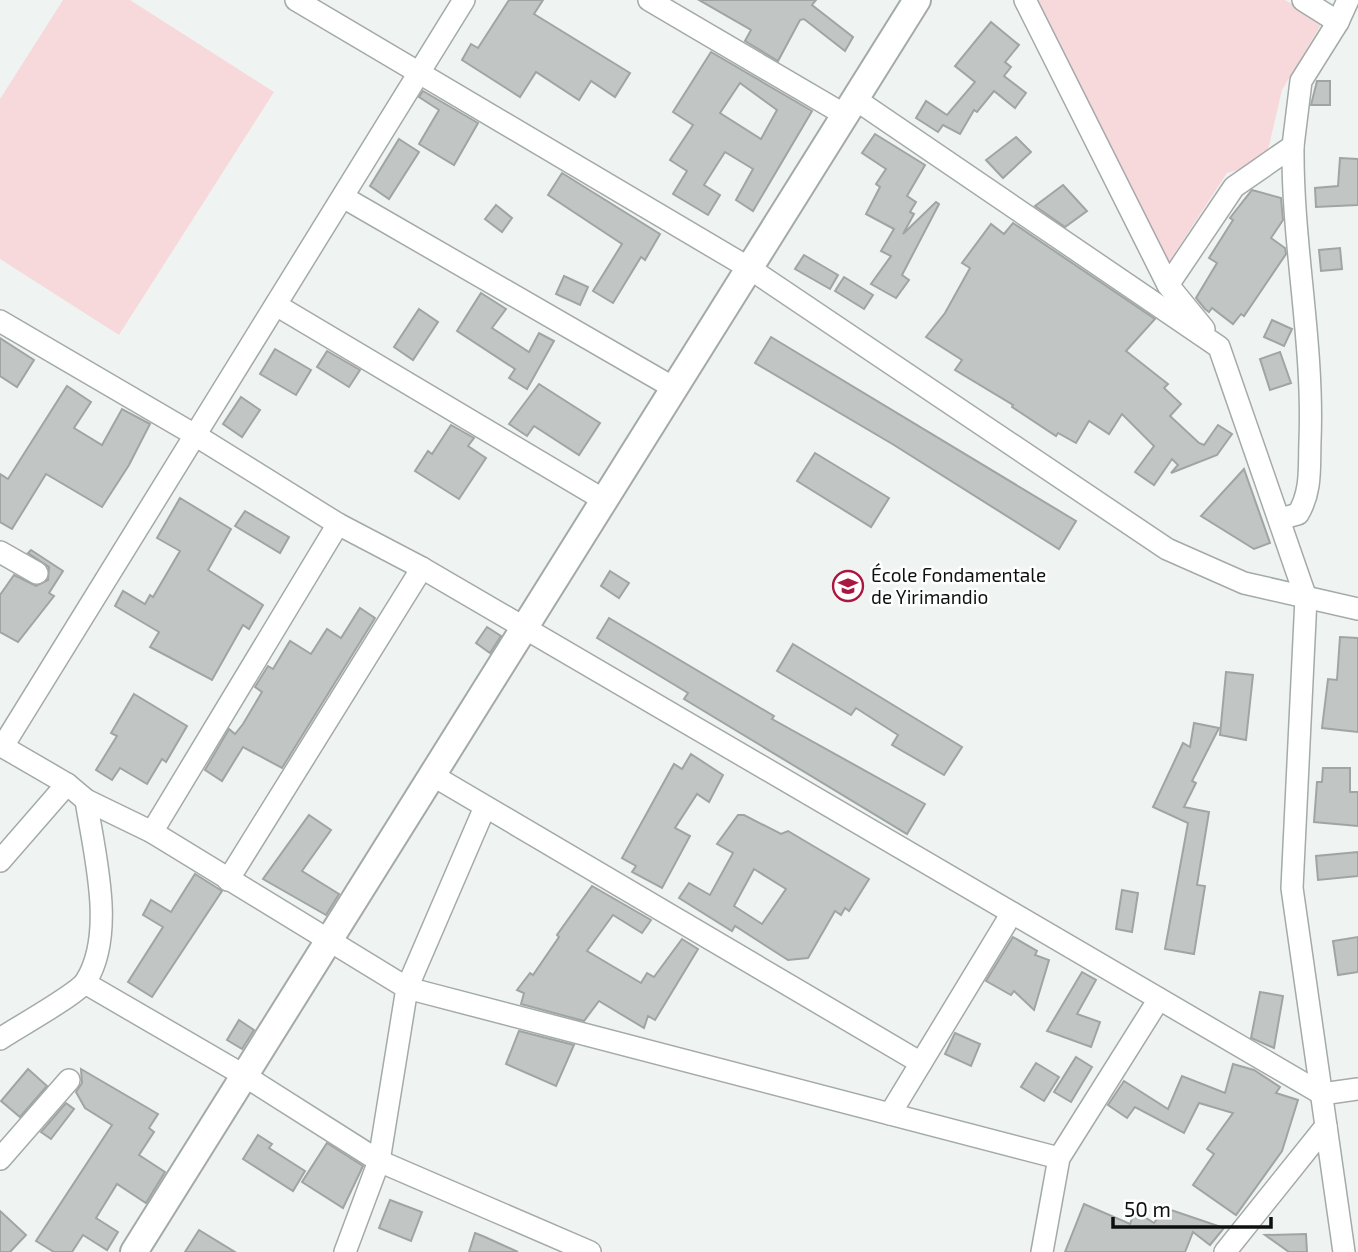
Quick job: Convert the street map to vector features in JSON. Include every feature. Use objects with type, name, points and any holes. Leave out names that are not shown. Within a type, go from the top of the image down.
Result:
[{"type":"street","points":[[296,0],[749,268],[1167,549],[1244,583],[1358,609]]},
{"type":"street","points":[[464,0],[1,745],[67,784],[86,800],[152,832],[407,988],[1059,1158]]},
{"type":"street","points":[[649,0],[850,107],[1219,347]]},
{"type":"street","points":[[134,1252],[917,0]]},
{"type":"street","points":[[1024,0],[1168,285],[1219,347],[1306,598],[1292,888],[1344,1252]]},
{"type":"street","points":[[1303,0],[1338,22]]},
{"type":"street","points":[[1280,519],[1298,514],[1308,496],[1312,388],[1292,194],[1293,146],[1301,81],[1338,22],[1348,0]]},
{"type":"street","points":[[1168,285],[1234,187],[1293,146]]},
{"type":"street","points":[[343,197],[674,388]]},
{"type":"street","points":[[275,305],[604,500]]},
{"type":"street","points":[[0,321],[195,435],[338,524],[422,568],[1322,1094],[1358,1089]]},
{"type":"street","points":[[152,832],[338,524]]},
{"type":"street","points":[[0,551],[37,573]]},
{"type":"street","points":[[228,880],[422,568]]},
{"type":"street","points":[[432,775],[921,1063]]},
{"type":"street","points":[[0,861],[67,784]]},
{"type":"street","points":[[0,1039],[85,983],[100,942],[101,903],[86,800]]},
{"type":"street","points":[[345,1252],[379,1161],[407,988],[485,807]]},
{"type":"street","points":[[890,1114],[1012,913]]},
{"type":"street","points":[[85,983],[244,1076],[379,1161],[590,1252]]},
{"type":"street","points":[[1042,1252],[1059,1158],[1159,999]]},
{"type":"street","points":[[0,1159],[69,1080]]},
{"type":"street","points":[[1224,1252],[1326,1126]]},
{"type":"shaded area","points":[[63,0],[130,0],[274,92],[119,335],[0,259],[0,99]]},
{"type":"shaded area","points":[[1031,0],[1285,0],[1322,23],[1282,90],[1265,163],[1227,173],[1165,268]]},
{"type":"building","points":[[509,0],[543,0],[534,14],[630,73],[615,97],[591,81],[579,100],[536,72],[520,97],[462,60],[471,44],[478,48]]},
{"type":"building","points":[[699,0],[816,0],[812,5],[853,37],[845,51],[804,19],[800,20],[778,61],[745,41],[751,30]]},
{"type":"building","points":[[991,22],[1019,45],[1005,62],[1011,67],[1004,76],[1026,93],[1015,108],[994,91],[977,112],[974,110],[960,134],[943,125],[938,132],[916,118],[926,101],[947,115],[975,82],[955,66]]},
{"type":"building","points":[[711,52],[812,111],[753,211],[736,200],[753,169],[725,152],[704,185],[720,195],[708,215],[673,194],[687,171],[670,160],[693,125],[673,112]],"holes":[[[740,83],[777,110],[761,139],[720,113]]]},
{"type":"building","points":[[1317,81],[1330,81],[1330,105],[1311,105]]},
{"type":"building","points":[[423,91],[478,123],[454,165],[419,144],[439,110],[419,97]]},
{"type":"building","points":[[875,134],[925,165],[907,196],[916,202],[910,212],[914,214],[903,234],[936,202],[939,204],[902,275],[909,280],[896,298],[871,284],[891,256],[881,251],[894,229],[866,214],[880,187],[876,184],[886,169],[862,153]]},
{"type":"building","points":[[1016,137],[1031,152],[1003,178],[986,160]]},
{"type":"building","points":[[399,139],[419,152],[389,199],[370,186]]},
{"type":"building","points":[[1340,158],[1358,159],[1358,205],[1316,207],[1315,188],[1338,186]]},
{"type":"building","points":[[562,173],[660,234],[645,260],[641,257],[613,303],[593,291],[622,244],[548,195]]},
{"type":"building","points":[[1063,185],[1087,211],[1065,227],[1035,206]]},
{"type":"building","points":[[1252,190],[1281,198],[1283,220],[1271,238],[1285,248],[1286,254],[1244,316],[1241,314],[1233,324],[1212,308],[1209,312],[1196,298],[1217,263],[1209,258],[1233,220],[1230,218]]},
{"type":"building","points":[[496,205],[512,218],[502,232],[485,219]]},
{"type":"building","points":[[1013,223],[1155,319],[1126,351],[1168,384],[1164,388],[1181,404],[1170,416],[1199,443],[1204,445],[1218,425],[1232,434],[1217,455],[1171,473],[1178,465],[1172,459],[1154,485],[1135,472],[1154,446],[1122,414],[1109,434],[1089,421],[1076,443],[1058,433],[1056,436],[1012,407],[1013,405],[955,370],[962,360],[926,337],[945,313],[970,268],[962,263],[991,224],[1004,234]]},
{"type":"building","points":[[1340,248],[1342,269],[1321,271],[1319,250]]},
{"type":"building","points":[[804,255],[838,275],[830,289],[795,269]]},
{"type":"building","points":[[564,276],[588,287],[580,305],[556,294]]},
{"type":"building","points":[[844,277],[873,295],[864,309],[835,291]]},
{"type":"building","points":[[481,293],[506,309],[492,328],[529,352],[539,333],[554,341],[527,389],[509,378],[515,369],[457,331]]},
{"type":"building","points":[[419,309],[438,322],[413,360],[394,347]]},
{"type":"building","points":[[1272,320],[1292,329],[1284,346],[1264,337]]},
{"type":"building","points":[[771,337],[1076,521],[1059,549],[894,445],[755,363]]},
{"type":"building","points":[[0,338],[34,360],[17,387],[0,376]]},
{"type":"building","points":[[275,349],[311,370],[296,395],[260,374]]},
{"type":"building","points":[[327,351],[360,370],[349,387],[317,367]]},
{"type":"building","points":[[1280,352],[1291,383],[1270,390],[1260,359]]},
{"type":"building","points":[[539,384],[600,423],[579,455],[534,426],[527,436],[509,424]]},
{"type":"building","points":[[67,386],[91,402],[74,428],[102,445],[122,409],[150,424],[129,465],[102,507],[46,474],[12,529],[0,522],[0,474],[8,479]]},
{"type":"building","points":[[241,397],[260,410],[242,437],[223,424]]},
{"type":"building","points":[[451,425],[474,438],[468,446],[486,458],[459,499],[415,471],[428,451],[432,454]]},
{"type":"building","points":[[815,453],[889,498],[871,527],[797,481]]},
{"type":"building","points":[[1244,469],[1270,543],[1254,549],[1201,516]]},
{"type":"building","points":[[180,498],[231,529],[208,570],[263,605],[249,629],[243,625],[212,680],[150,647],[159,632],[115,606],[123,591],[145,604],[150,595],[153,597],[180,551],[157,538]]},
{"type":"building","points":[[245,511],[289,537],[280,553],[235,526]]},
{"type":"building","points":[[31,550],[63,571],[49,593],[54,596],[18,642],[0,632],[0,595],[14,575],[36,586],[48,580],[49,567],[28,553]]},
{"type":"building","points":[[610,571],[629,583],[619,598],[601,586]]},
{"type":"building","points":[[360,608],[375,618],[282,768],[243,747],[222,781],[205,770],[229,729],[235,734],[243,724],[262,692],[255,687],[268,666],[273,669],[290,641],[311,654],[327,629],[341,638]]},
{"type":"building","points":[[609,618],[774,716],[772,719],[925,804],[907,834],[684,699],[688,693],[597,638]]},
{"type":"building","points":[[487,627],[501,636],[490,653],[476,643]]},
{"type":"building","points":[[1340,637],[1358,638],[1358,732],[1322,728],[1328,679],[1337,680]]},
{"type":"building","points":[[793,644],[962,747],[944,775],[892,745],[898,735],[856,708],[851,715],[777,671]]},
{"type":"building","points":[[1226,672],[1253,675],[1246,740],[1220,735]]},
{"type":"building","points":[[134,694],[187,726],[166,762],[162,759],[147,784],[120,768],[112,780],[96,770],[117,736],[111,733]]},
{"type":"building","points":[[1194,723],[1219,728],[1192,781],[1196,783],[1184,807],[1209,812],[1197,885],[1205,886],[1194,954],[1165,949],[1188,823],[1153,807],[1183,743],[1190,747]]},
{"type":"building","points":[[691,754],[723,775],[709,802],[697,794],[675,828],[690,836],[662,888],[632,872],[636,866],[622,858],[674,764],[682,769]]},
{"type":"building","points":[[1323,768],[1350,768],[1350,792],[1358,792],[1358,826],[1314,822],[1317,782],[1322,782]]},
{"type":"building","points":[[309,815],[331,830],[302,871],[339,894],[326,915],[263,879]]},
{"type":"building","points":[[738,815],[744,815],[781,834],[788,831],[869,879],[849,911],[845,908],[841,915],[835,911],[808,958],[788,960],[735,926],[732,931],[679,898],[689,883],[710,895],[733,853],[717,844]],"holes":[[[754,869],[786,889],[762,924],[734,906]]]},
{"type":"building","points":[[1358,852],[1358,876],[1318,880],[1316,856]]},
{"type":"building","points":[[195,874],[222,891],[152,997],[128,982],[163,927],[143,915],[151,900],[171,912]]},
{"type":"building","points":[[592,886],[651,920],[642,933],[613,915],[587,951],[641,983],[647,973],[654,977],[682,939],[698,949],[655,1020],[648,1016],[644,1028],[599,1001],[584,1021],[521,1004],[524,993],[517,990],[530,973],[533,975]]},
{"type":"building","points":[[1122,890],[1138,893],[1132,932],[1116,929]]},
{"type":"building","points":[[1013,937],[1037,951],[1035,955],[1049,960],[1034,1010],[1014,991],[1011,995],[986,981]]},
{"type":"building","points":[[1358,937],[1358,972],[1338,975],[1333,941]]},
{"type":"building","points":[[1082,972],[1096,980],[1077,1014],[1100,1022],[1091,1047],[1047,1031]]},
{"type":"building","points":[[1260,992],[1283,996],[1274,1048],[1251,1038]]},
{"type":"building","points":[[239,1020],[254,1030],[242,1049],[227,1040]]},
{"type":"building","points":[[519,1031],[574,1045],[556,1086],[506,1064]]},
{"type":"building","points":[[955,1033],[980,1044],[971,1066],[945,1054]]},
{"type":"building","points":[[1076,1057],[1092,1067],[1071,1102],[1054,1092]]},
{"type":"building","points":[[1036,1063],[1059,1077],[1044,1101],[1021,1087]]},
{"type":"building","points":[[1233,1064],[1254,1070],[1280,1087],[1276,1093],[1298,1100],[1282,1151],[1236,1215],[1193,1185],[1214,1154],[1207,1149],[1233,1113],[1199,1103],[1184,1133],[1135,1107],[1127,1118],[1108,1105],[1124,1081],[1168,1109],[1182,1076],[1225,1093]]},
{"type":"building","points":[[28,1069],[47,1086],[20,1117],[1,1101]]},
{"type":"building","points":[[81,1069],[158,1114],[149,1128],[154,1132],[139,1155],[165,1172],[146,1203],[117,1184],[96,1218],[118,1232],[107,1250],[83,1235],[72,1252],[54,1252],[36,1241],[112,1125],[85,1108],[76,1092],[82,1083]]},
{"type":"building","points":[[66,1103],[74,1109],[51,1139],[41,1132]]},
{"type":"building","points":[[258,1135],[272,1144],[269,1148],[305,1171],[293,1191],[243,1159]]},
{"type":"building","points":[[327,1143],[363,1166],[343,1208],[302,1182]]},
{"type":"building","points":[[390,1200],[422,1212],[411,1241],[379,1228]]},
{"type":"building","points":[[1084,1204],[1130,1224],[1135,1211],[1154,1223],[1165,1208],[1224,1228],[1210,1245],[1193,1232],[1185,1252],[1065,1252]]},
{"type":"building","points":[[0,1211],[26,1235],[10,1252],[0,1252]]},
{"type":"building","points":[[199,1230],[235,1252],[185,1252]]},
{"type":"building","points":[[475,1233],[485,1237],[518,1252],[469,1252]]},
{"type":"building","points":[[1306,1234],[1307,1252],[1289,1252],[1265,1235]]},
{"type":"place","name":"École Fondamentale de Yirimandio","points":[[848,586]]}]
